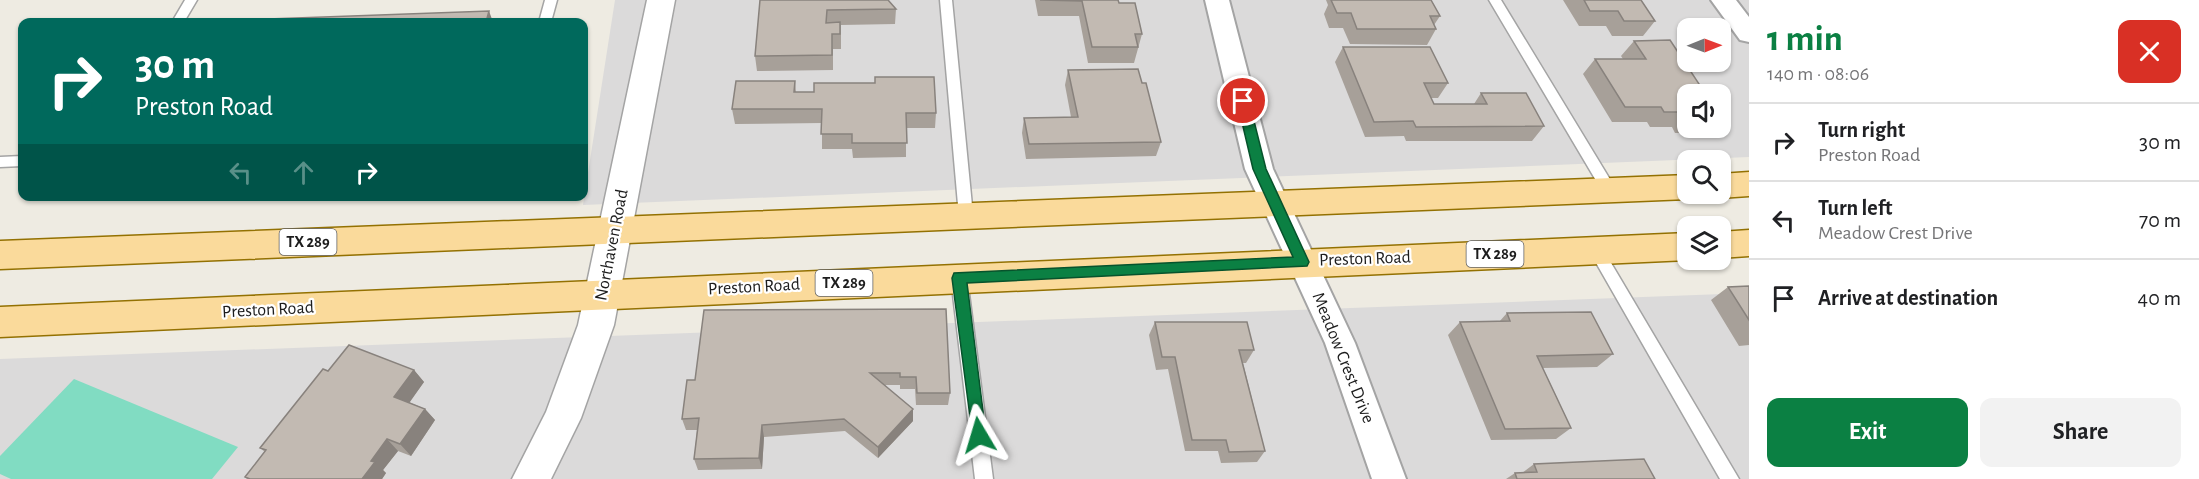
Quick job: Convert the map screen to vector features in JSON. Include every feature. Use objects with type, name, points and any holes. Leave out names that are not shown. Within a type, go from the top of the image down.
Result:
[{"type":"main road","points":[[1731,185],[1749,184]]},
{"type":"main road","name":"TX 289","points":[[0,255],[1677,187]]},
{"type":"main road","points":[[1731,244],[1749,243]]},
{"type":"main road","name":"Preston Road","points":[[0,322],[1677,246]]},
{"type":"street","name":"Northaven Road","points":[[531,479],[562,418],[591,342],[603,294],[661,0]]},
{"type":"street","name":"Meadow Crest Drive","points":[[1217,0],[1260,169],[1340,343],[1389,479]]},
{"type":"street","points":[[1723,0],[1749,34]]},
{"type":"lane","points":[[180,18],[191,0]]},
{"type":"lane","points":[[546,18],[551,0]]},
{"type":"lane","points":[[946,0],[966,216]]},
{"type":"lane","points":[[1495,0],[1609,190]]},
{"type":"lane","points":[[0,162],[18,161]]},
{"type":"lane","points":[[1596,250],[1730,479]]},
{"type":"lane","points":[[959,278],[984,479]]},
{"type":"shaded area","points":[[615,0],[1749,0],[1749,157],[1731,158],[1731,150],[1677,150],[1677,160],[583,205],[584,201],[588,201],[588,173]]},
{"type":"shaded area","points":[[1749,293],[1749,479],[0,479],[0,359]]},
{"type":"green space","points":[[74,379],[238,447],[212,479],[11,479],[0,474],[0,456]]},
{"type":"building","points":[[760,0],[888,0],[896,9],[827,10],[826,23],[840,22],[840,34],[832,34],[832,55],[755,56]]},
{"type":"building","points":[[1040,0],[1118,0],[1119,3],[1135,3],[1142,34],[1135,34],[1138,47],[1092,47],[1082,1]]},
{"type":"building","points":[[1331,0],[1431,0],[1440,16],[1430,16],[1436,29],[1357,29],[1351,13],[1337,13]]},
{"type":"building","points":[[1584,0],[1641,0],[1655,21],[1624,21],[1618,11],[1590,11]]},
{"type":"building","points":[[489,11],[487,18],[296,18]]},
{"type":"building","points":[[1670,40],[1677,51],[1677,72],[1691,72],[1699,84],[1677,84],[1677,112],[1664,112],[1661,107],[1625,107],[1595,59],[1646,59],[1634,41]]},
{"type":"building","points":[[1343,47],[1430,47],[1448,83],[1424,83],[1434,104],[1487,104],[1481,93],[1526,93],[1544,126],[1416,127],[1413,121],[1374,122]]},
{"type":"building","points":[[1138,69],[1142,83],[1146,83],[1161,142],[1029,144],[1024,118],[1078,117],[1068,70]]},
{"type":"building","points":[[875,77],[934,77],[936,113],[906,113],[907,143],[852,143],[852,134],[821,134],[822,109],[732,109],[736,81],[795,81],[794,92],[814,92],[814,83],[875,83]]},
{"type":"building","points":[[1749,286],[1749,320],[1728,287]]},
{"type":"building","points":[[946,309],[950,393],[917,393],[916,377],[900,377],[900,373],[870,373],[913,409],[878,447],[844,419],[762,425],[759,458],[694,459],[699,418],[682,419],[687,380],[695,380],[704,310]]},
{"type":"building","points":[[1591,312],[1613,354],[1537,356],[1571,428],[1505,429],[1460,322],[1510,321],[1507,313]]},
{"type":"building","points":[[1155,322],[1247,322],[1254,350],[1239,350],[1265,451],[1229,452],[1226,440],[1192,440],[1175,357],[1162,357]]},
{"type":"building","points":[[349,345],[414,370],[394,397],[425,409],[400,444],[387,439],[371,461],[375,462],[362,479],[250,479],[245,477],[266,450],[260,448],[323,369],[328,371]]},
{"type":"building","points":[[1644,459],[1655,479],[1517,479],[1515,473],[1537,472],[1534,464]]},
{"type":"route","points":[[979,435],[959,278],[1302,262],[1260,169],[1243,101]]}]
